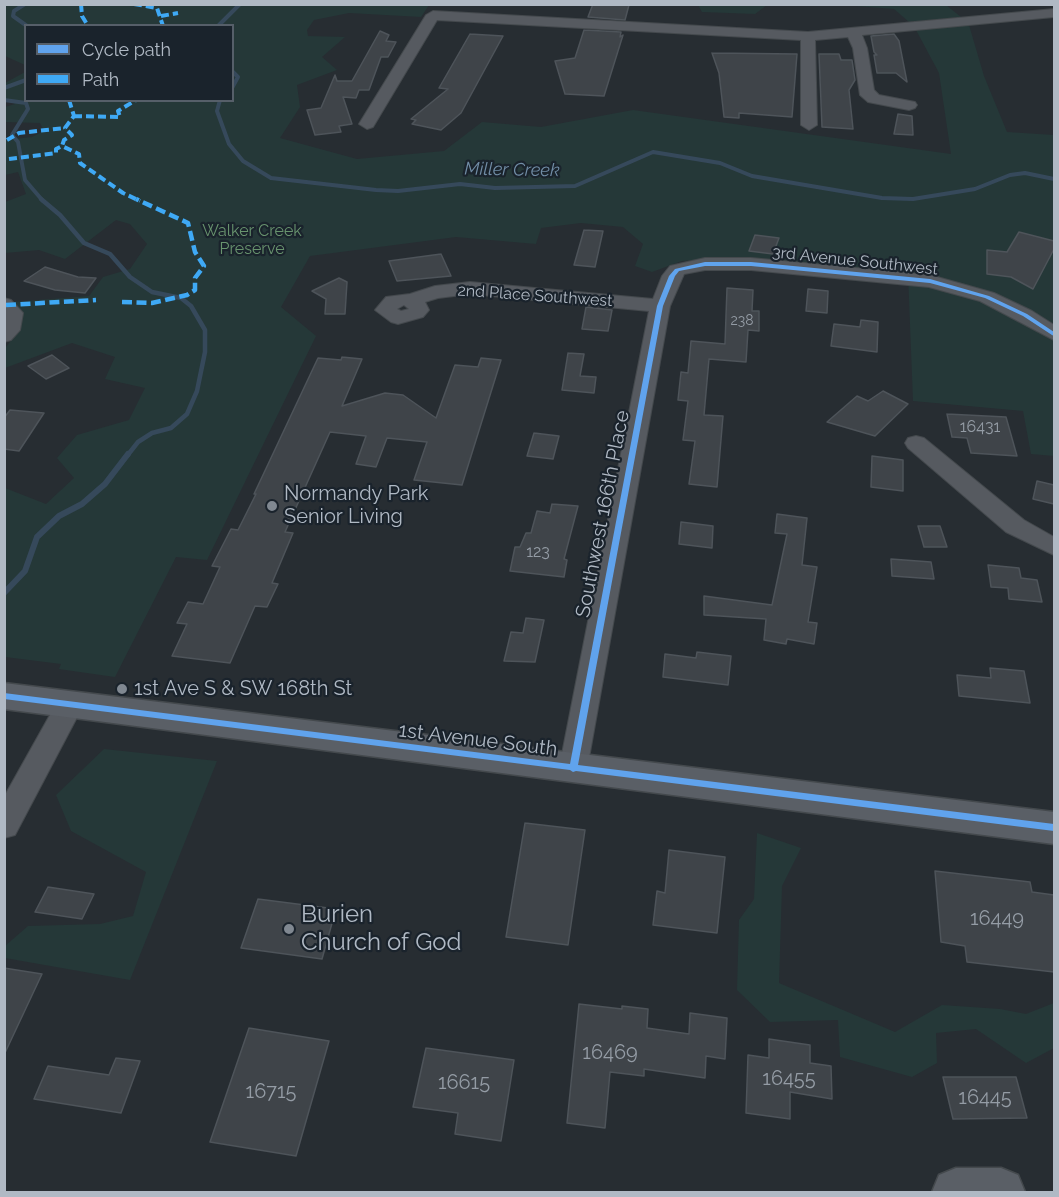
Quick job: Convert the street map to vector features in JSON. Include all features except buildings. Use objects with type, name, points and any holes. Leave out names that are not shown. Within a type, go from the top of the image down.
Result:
[{"type":"main road","name":"1st Avenue South","points":[[4,696],[1054,828]]},
{"type":"main road","points":[[956,1192],[1001,1192]]},
{"type":"street","points":[[367,124],[433,15],[808,36],[1054,13]]},
{"type":"street","points":[[853,32],[860,48],[866,92],[874,99],[909,105]]},
{"type":"street","points":[[808,36],[809,125]]},
{"type":"street","name":"3rd Avenue Southwest","points":[[677,270],[705,264],[751,264],[930,282],[971,291],[1025,315],[1054,334]]},
{"type":"street","name":"Southwest 166th Place","points":[[573,769],[660,306],[672,276],[677,270]]},
{"type":"street","name":"2nd Place Southwest","points":[[412,300],[435,292],[470,288],[660,306]]},
{"type":"street","points":[[4,336],[10,330],[12,320],[7,306]]},
{"type":"street","points":[[916,443],[1015,526],[1054,547]]},
{"type":"street","points":[[4,826],[70,704]]},
{"type":"green space","name":"Walker Creek Preserve","points":[[5,5],[429,5],[421,17],[349,13],[314,20],[307,30],[308,36],[345,37],[322,57],[337,70],[297,85],[300,107],[280,138],[357,159],[444,151],[482,122],[541,127],[633,110],[951,154],[939,73],[916,30],[969,25],[984,76],[1007,132],[1054,135],[1054,456],[1031,454],[1023,411],[913,401],[908,273],[734,257],[682,261],[652,272],[635,266],[643,244],[623,227],[581,223],[541,228],[536,244],[456,237],[310,256],[281,307],[316,336],[207,560],[176,557],[115,677],[59,669],[61,664],[5,657],[5,488],[46,504],[74,478],[57,458],[77,435],[129,420],[145,388],[105,379],[115,357],[72,343],[5,368],[5,348],[20,330],[22,318],[17,306],[12,302],[89,296],[103,277],[130,269],[147,244],[130,224],[116,220],[65,259],[39,250],[5,253],[5,202],[26,194],[18,172],[5,175],[5,140],[32,137],[44,131],[40,123],[5,122],[5,107],[15,104],[5,99],[5,83],[24,73],[24,102],[234,102],[234,24],[24,24],[24,65],[5,56]]},
{"type":"green space","points":[[698,5],[767,5],[755,14],[702,12]]},
{"type":"green space","points":[[843,5],[946,5],[961,17],[909,22],[894,9]]},
{"type":"green space","points":[[104,749],[217,761],[130,980],[5,958],[5,946],[28,926],[100,924],[133,916],[146,872],[71,831],[56,795]]},
{"type":"green space","points":[[757,833],[801,848],[782,886],[779,983],[895,1032],[942,1005],[1000,1009],[1026,1014],[1054,1003],[1054,1048],[1026,1063],[976,1029],[936,1033],[937,1063],[912,1077],[840,1057],[838,1020],[770,1022],[737,990],[739,920],[754,899]]},
{"type":"waterway","points":[[24,24],[13,16],[14,11],[25,4]]},
{"type":"waterway","name":"Miller Creek","points":[[220,24],[240,4]]},
{"type":"waterway","name":"Miller Creek","points":[[234,73],[238,77],[234,84]]},
{"type":"waterway","points":[[4,88],[24,81]]},
{"type":"waterway","points":[[4,100],[26,103],[28,109],[12,135],[18,142],[25,180],[42,200]]},
{"type":"waterway","name":"Miller Creek","points":[[219,102],[217,111],[229,144],[243,161],[271,178],[376,190],[398,191],[460,184],[495,188],[575,186],[653,152],[720,163],[752,176],[882,198],[913,199],[975,189],[1010,175],[1025,173],[1054,179]]},
{"type":"waterway","points":[[42,200],[60,215],[84,243],[110,254],[130,277],[152,292],[181,298],[191,306],[205,330],[205,352],[197,391],[187,414],[171,428],[152,433],[138,442],[127,456]]},
{"type":"waterway","points":[[4,593],[25,571],[37,537],[59,516],[82,504],[105,484],[128,454]]},
{"type":"marked path","points":[[81,4],[82,16],[87,24]]},
{"type":"marked path","points":[[134,4],[157,8],[162,24]]},
{"type":"marked path","points":[[161,16],[178,13]]},
{"type":"marked path","points":[[70,102],[74,116],[65,128],[72,135],[64,140],[62,146],[79,154],[80,163],[123,193],[188,223],[195,252],[204,266],[195,278],[195,290],[187,295],[152,303],[122,302]]},
{"type":"marked path","points":[[74,116],[120,117],[118,111],[133,102]]},
{"type":"marked path","points":[[7,140],[19,133],[65,128]]},
{"type":"marked path","points":[[9,159],[56,153],[56,149],[62,146]]},
{"type":"marked path","points":[[6,305],[96,300]]},
{"type":"cycle path","points":[[573,769],[660,306],[672,276],[677,270],[705,264],[751,264],[930,281],[987,297],[1025,315],[1054,334]]},
{"type":"cycle path","points":[[4,696],[1054,828]]},
{"type":"place","name":"Normandy Park Senior Living","points":[[272,506]]},
{"type":"place","name":"1st Ave S & SW 168th St","points":[[122,689]]},
{"type":"place","name":"Burien Church of God","points":[[289,929]]}]
